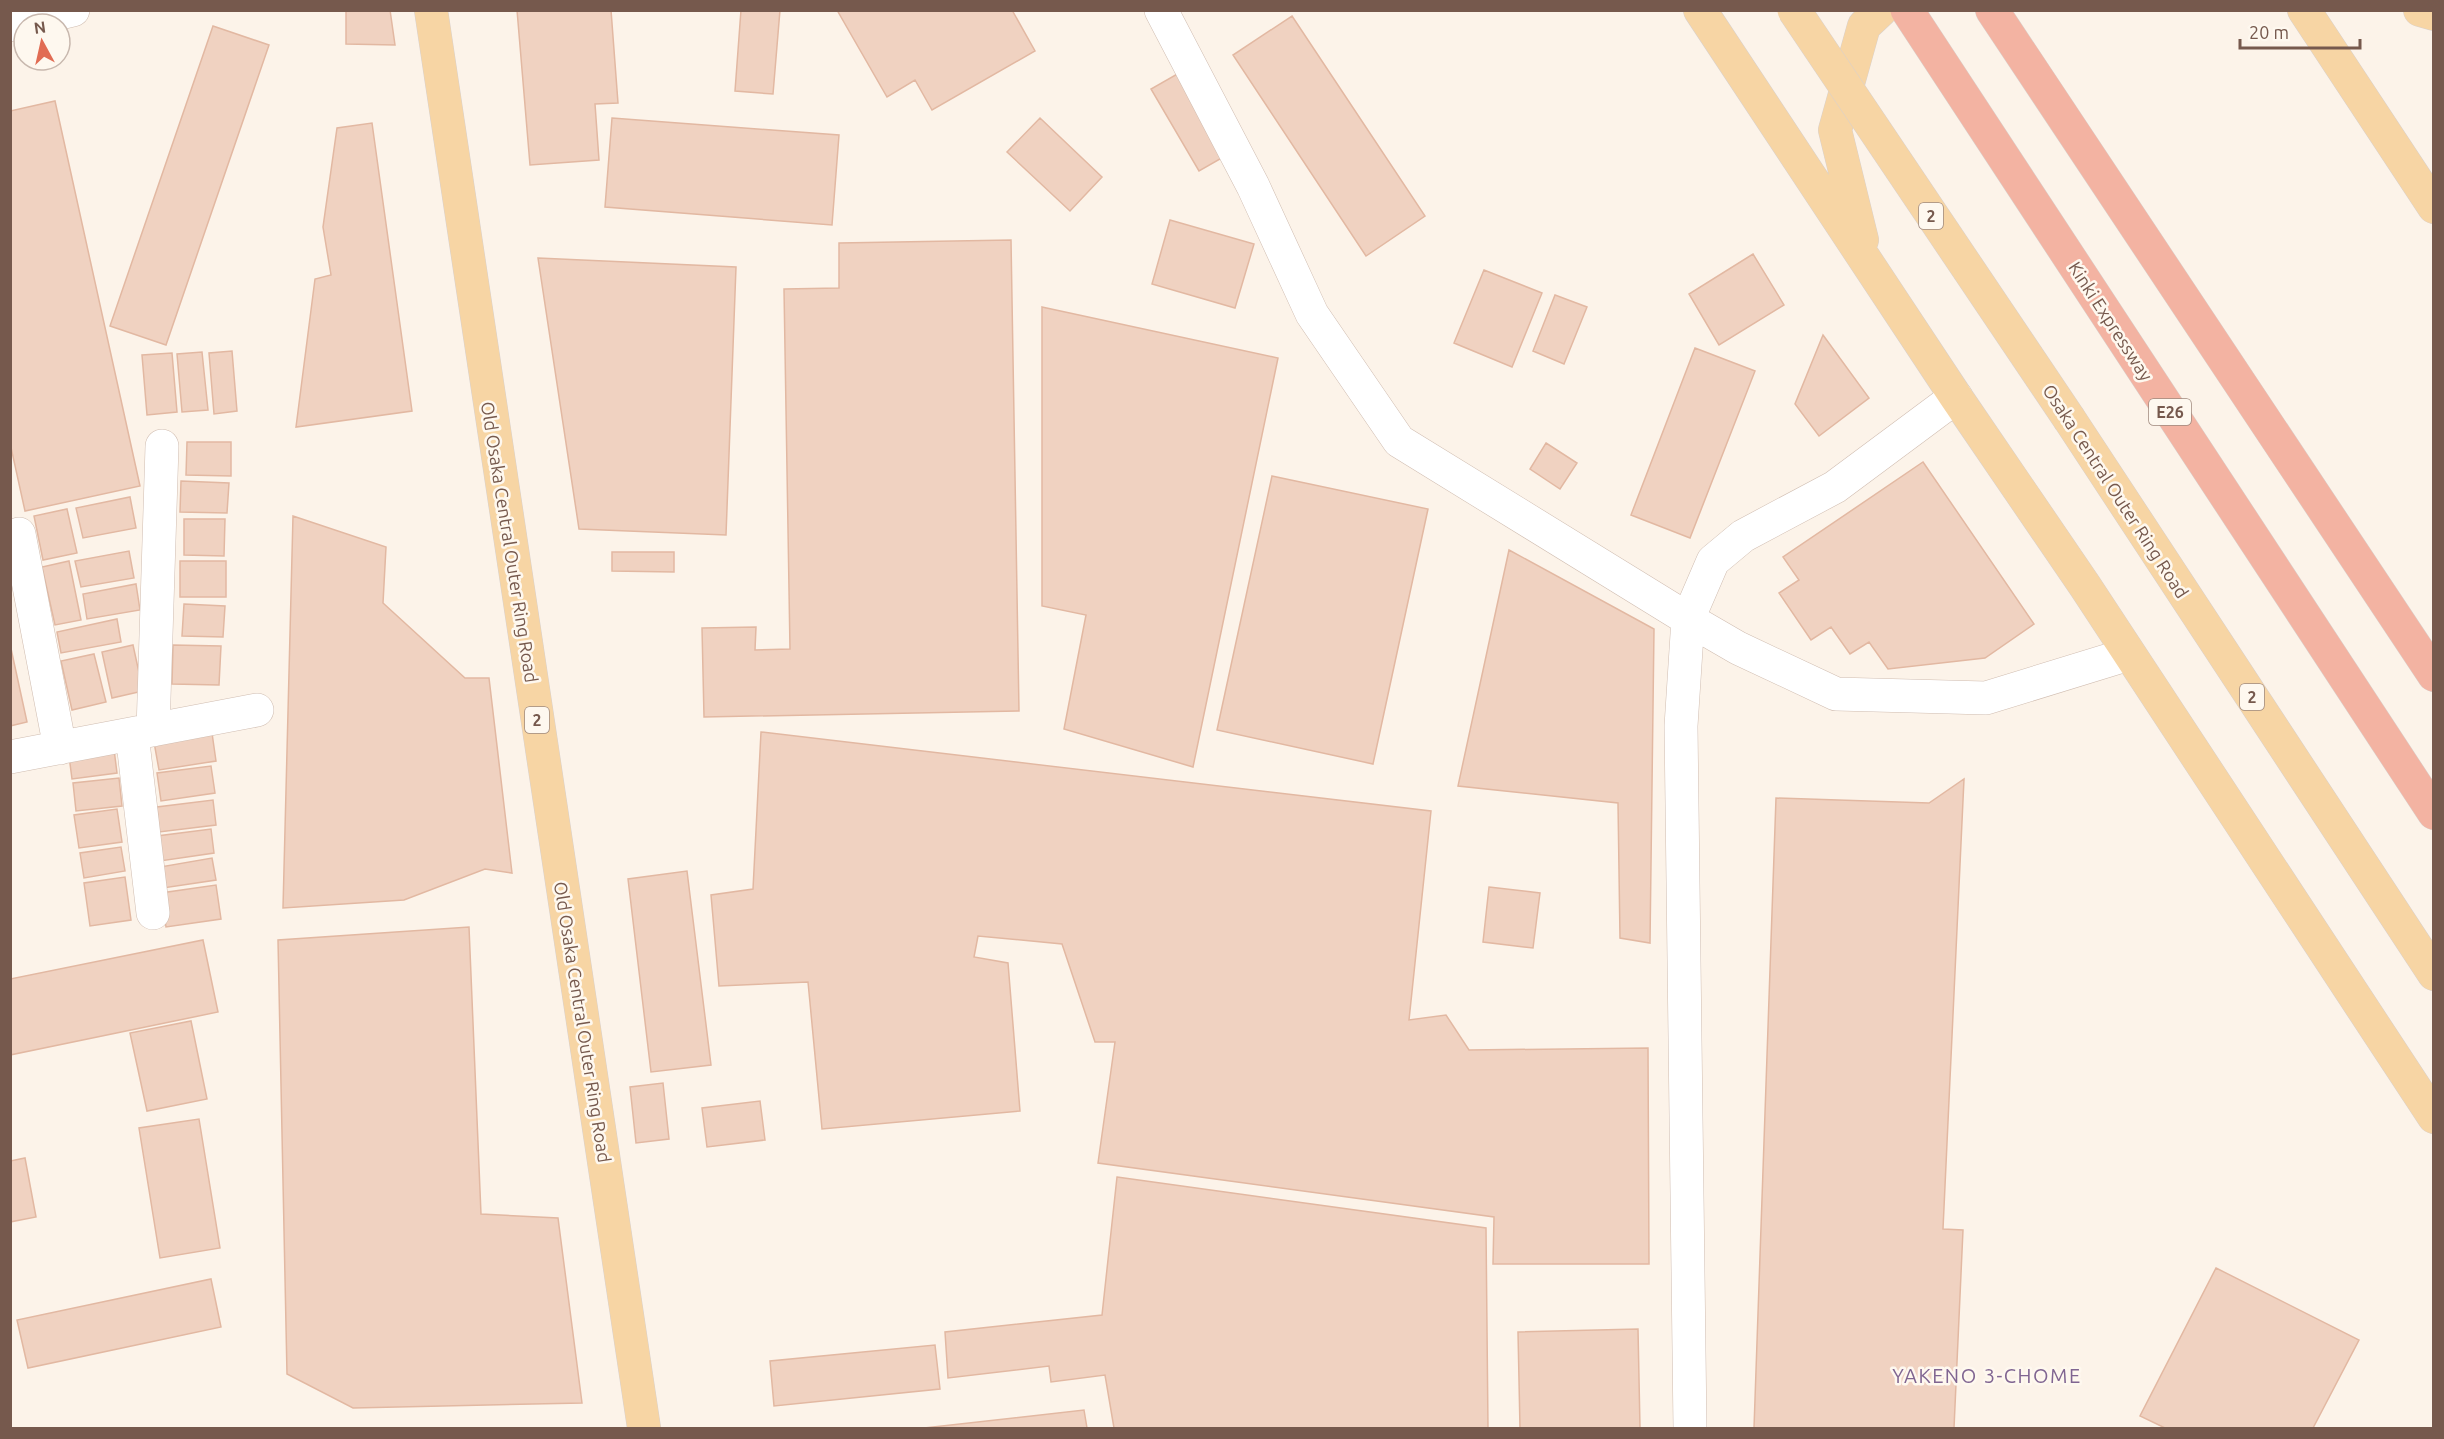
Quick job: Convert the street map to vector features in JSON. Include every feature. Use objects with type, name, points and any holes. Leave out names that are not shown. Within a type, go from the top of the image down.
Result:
[{"type":"highway","name":"Kinki Expressway","points":[[1906,10],[2433,813]]},
{"type":"highway","points":[[1992,10],[2433,675]]},
{"type":"main road","name":"Old Osaka Central Outer Ring Road","points":[[430,10],[644,1428]]},
{"type":"main road","points":[[1700,10],[1956,397],[2085,586],[2432,1114]]},
{"type":"main road","name":"Osaka Central Outer Ring Road","points":[[1794,10],[2070,420],[2433,974]]},
{"type":"main road","points":[[1867,262],[1835,130],[1864,26],[1881,10]]},
{"type":"main road","points":[[2304,10],[2433,207]]},
{"type":"main road","points":[[2420,10],[2433,14]]},
{"type":"street","points":[[10,25],[73,10]]},
{"type":"street","points":[[1161,10],[1253,186],[1312,314],[1399,441],[1738,648],[1836,694],[1986,698],[2129,654]]},
{"type":"street","points":[[1690,1428],[1681,726],[1688,619],[1713,561],[1743,536],[1835,487],[1956,397]]},
{"type":"street","points":[[153,913],[143,732],[162,446]]},
{"type":"street","points":[[18,534],[60,748]]},
{"type":"street","points":[[10,757],[256,710]]},
{"type":"building","points":[[346,10],[390,10],[395,45],[346,44]]},
{"type":"building","points":[[517,10],[611,10],[618,103],[595,104],[599,160],[530,165]]},
{"type":"building","points":[[741,10],[780,10],[773,94],[735,91]]},
{"type":"building","points":[[837,10],[1012,10],[1035,51],[932,110],[915,80],[887,97]]},
{"type":"building","points":[[1292,16],[1425,216],[1366,256],[1233,55]]},
{"type":"building","points":[[213,26],[269,45],[166,345],[110,326]]},
{"type":"building","points":[[1179,73],[1227,155],[1199,171],[1151,89]]},
{"type":"building","points":[[55,101],[140,486],[25,511],[10,443],[10,111]]},
{"type":"building","points":[[612,118],[839,135],[832,225],[605,207]]},
{"type":"building","points":[[1040,118],[1102,177],[1070,211],[1007,152]]},
{"type":"building","points":[[372,123],[412,411],[296,427],[315,279],[331,275],[323,227],[337,128]]},
{"type":"building","points":[[1170,220],[1254,244],[1235,308],[1152,284]]},
{"type":"building","points":[[1011,240],[1019,711],[704,717],[702,628],[756,627],[755,650],[790,649],[784,289],[839,288],[839,243]]},
{"type":"building","points":[[1753,254],[1784,305],[1719,345],[1689,294]]},
{"type":"building","points":[[538,258],[736,267],[726,535],[579,529]]},
{"type":"building","points":[[1484,270],[1542,293],[1512,367],[1454,343]]},
{"type":"building","points":[[1555,295],[1587,307],[1564,364],[1533,351]]},
{"type":"building","points":[[1042,307],[1278,358],[1193,767],[1064,729],[1086,615],[1042,606]]},
{"type":"building","points":[[1823,335],[1869,398],[1819,436],[1795,404]]},
{"type":"building","points":[[1695,348],[1755,371],[1690,538],[1631,515]]},
{"type":"building","points":[[232,351],[237,411],[214,414],[209,353]]},
{"type":"building","points":[[202,352],[208,410],[182,412],[177,354]]},
{"type":"building","points":[[172,353],[177,412],[147,415],[142,355]]},
{"type":"building","points":[[187,442],[231,442],[231,476],[186,475]]},
{"type":"building","points":[[1546,443],[1577,463],[1560,489],[1530,469]]},
{"type":"building","points":[[1923,462],[2034,624],[1985,658],[1888,669],[1869,642],[1850,654],[1831,627],[1811,640],[1779,593],[1799,580],[1783,557]]},
{"type":"building","points":[[1272,476],[1428,509],[1373,764],[1217,730]]},
{"type":"building","points":[[181,481],[229,483],[227,513],[180,512]]},
{"type":"building","points":[[130,497],[136,528],[83,538],[76,508]]},
{"type":"building","points":[[67,509],[77,553],[43,560],[34,516]]},
{"type":"building","points":[[293,516],[386,547],[383,603],[465,678],[489,678],[512,873],[485,869],[404,900],[283,908]]},
{"type":"building","points":[[184,519],[225,519],[224,556],[184,555]]},
{"type":"building","points":[[1509,550],[1654,629],[1650,943],[1620,938],[1618,803],[1458,786]]},
{"type":"building","points":[[129,551],[134,578],[81,587],[75,561]]},
{"type":"building","points":[[612,552],[674,552],[674,572],[612,571]]},
{"type":"building","points":[[69,561],[81,620],[55,625],[42,567]]},
{"type":"building","points":[[180,561],[226,561],[226,597],[180,597]]},
{"type":"building","points":[[136,584],[140,610],[87,619],[83,594]]},
{"type":"building","points":[[184,604],[225,606],[223,637],[182,636]]},
{"type":"building","points":[[117,619],[121,642],[61,653],[57,632]]},
{"type":"building","points":[[10,644],[27,722],[10,726]]},
{"type":"building","points":[[133,645],[143,691],[112,698],[102,652]]},
{"type":"building","points":[[173,645],[221,646],[219,685],[172,684]]},
{"type":"building","points":[[94,654],[106,702],[72,710],[61,661]]},
{"type":"building","points":[[761,732],[1431,811],[1409,1020],[1446,1015],[1469,1050],[1648,1048],[1649,1264],[1493,1264],[1494,1217],[1098,1163],[1115,1042],[1095,1042],[1062,944],[978,936],[974,957],[1008,963],[1020,1111],[822,1129],[808,982],[719,986],[711,895],[753,889]]},
{"type":"building","points":[[212,733],[216,761],[159,770],[154,742]]},
{"type":"building","points":[[114,749],[117,773],[72,779],[69,756]]},
{"type":"building","points":[[211,766],[215,793],[161,801],[157,773]]},
{"type":"building","points":[[119,778],[122,806],[76,811],[73,783]]},
{"type":"building","points":[[1964,779],[1943,1229],[1963,1230],[1954,1428],[1754,1428],[1776,798],[1929,803]]},
{"type":"building","points":[[213,800],[216,825],[159,832],[157,807]]},
{"type":"building","points":[[117,809],[122,842],[79,848],[74,815]]},
{"type":"building","points":[[211,829],[214,853],[160,861],[157,836]]},
{"type":"building","points":[[121,847],[125,871],[84,878],[80,853]]},
{"type":"building","points":[[212,858],[216,880],[163,888],[160,867]]},
{"type":"building","points":[[687,871],[711,1065],[651,1072],[628,879]]},
{"type":"building","points":[[125,877],[131,920],[90,926],[84,883]]},
{"type":"building","points":[[216,885],[221,919],[166,927],[161,893]]},
{"type":"building","points":[[1489,887],[1540,893],[1533,948],[1483,942]]},
{"type":"building","points":[[469,927],[481,1214],[558,1218],[582,1403],[353,1408],[287,1374],[278,940]]},
{"type":"building","points":[[203,940],[218,1012],[10,1055],[10,979]]},
{"type":"building","points":[[191,1021],[207,1099],[147,1111],[130,1033]]},
{"type":"building","points":[[663,1083],[669,1139],[636,1143],[630,1087]]},
{"type":"building","points":[[760,1101],[765,1140],[707,1147],[702,1108]]},
{"type":"building","points":[[199,1119],[220,1248],[160,1258],[139,1128]]},
{"type":"building","points":[[25,1158],[36,1217],[10,1222],[10,1161]]},
{"type":"building","points":[[1117,1177],[1486,1228],[1488,1428],[1114,1428],[1105,1375],[1051,1382],[1049,1366],[948,1378],[945,1332],[1102,1315]]},
{"type":"building","points":[[2216,1268],[2359,1340],[2313,1428],[2165,1428],[2140,1416]]},
{"type":"building","points":[[211,1279],[221,1327],[28,1368],[17,1320]]},
{"type":"building","points":[[1638,1329],[1640,1428],[1520,1428],[1518,1332]]},
{"type":"building","points":[[935,1345],[940,1389],[774,1406],[770,1361]]},
{"type":"building","points":[[1084,1410],[1087,1428],[924,1428]]},
{"type":"district","name":"YAKENO 3-CHOME","points":[[1987,1375]]}]
